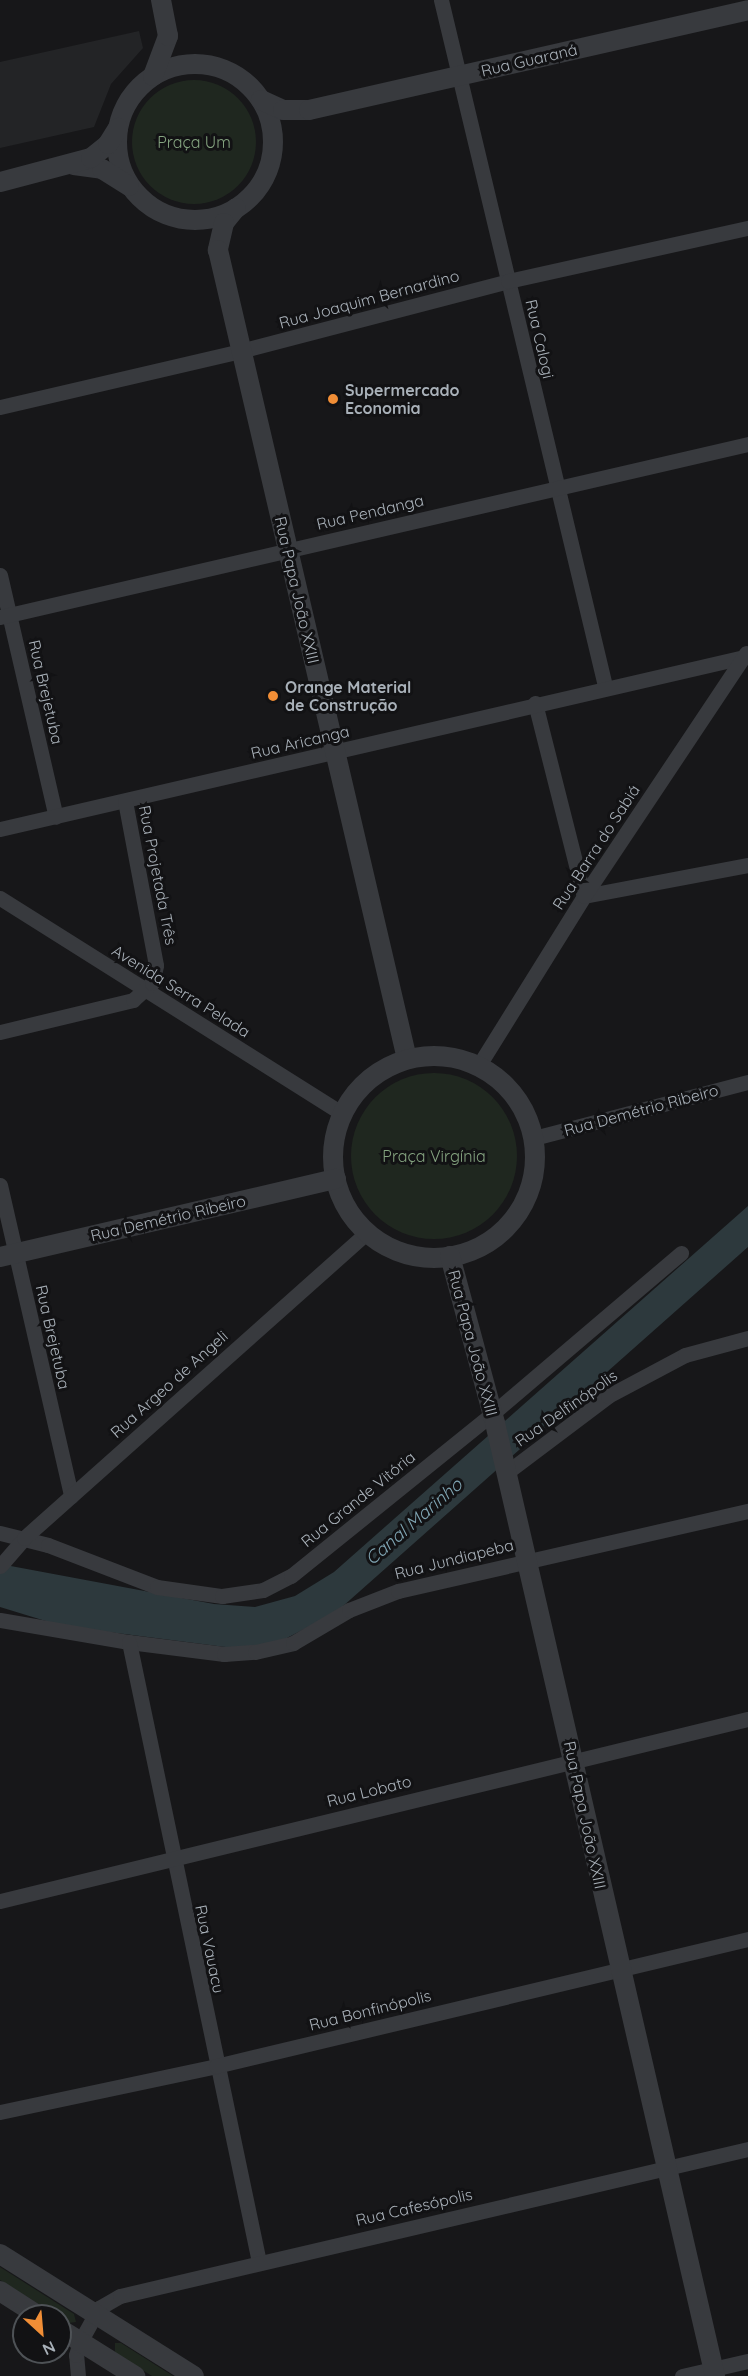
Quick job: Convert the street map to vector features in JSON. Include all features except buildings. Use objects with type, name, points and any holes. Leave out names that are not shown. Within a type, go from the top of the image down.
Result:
[{"type":"street","points":[[0,182],[72,165],[100,152],[119,125],[134,94],[153,76],[164,56],[167,28],[161,0]]},
{"type":"street","name":"Rua Calogi","points":[[441,0],[605,686]]},
{"type":"street","name":"Rua Guaraná","points":[[261,100],[283,110],[309,110],[748,10]]},
{"type":"street","points":[[72,165],[102,169],[134,190],[153,208],[186,219],[212,218],[236,208],[260,183],[273,142],[261,100],[236,76],[204,65],[182,50],[167,28]]},
{"type":"street","points":[[153,76],[178,66],[204,65]]},
{"type":"street","name":"Rua Guaraná","points":[[273,142],[288,123],[309,110]]},
{"type":"street","points":[[119,125],[119,159],[134,190]]},
{"type":"street","name":"Rua Papa João XXIII","points":[[236,208],[220,232],[221,261],[240,351],[407,1059]]},
{"type":"street","name":"Rua Papa João XXIII","points":[[186,219],[209,237],[221,261]]},
{"type":"street","name":"Rua Joaquim Bernardino","points":[[0,407],[240,351],[508,281],[748,228]]},
{"type":"street","name":"Rua Pendanga","points":[[5,616],[748,444]]},
{"type":"street","name":"Rua Brejetuba","points":[[0,575],[5,616],[56,817]]},
{"type":"street","name":"Rua Aricanga","points":[[0,829],[747,654]]},
{"type":"street","name":"Rua Barra do Sabiá","points":[[478,1065],[584,896],[747,654]]},
{"type":"street","points":[[535,703],[584,896],[748,865]]},
{"type":"street","name":"Rua Projetada Três","points":[[126,801],[156,965],[146,990]]},
{"type":"street","name":"Avenida Serra Pelada","points":[[0,898],[343,1114]]},
{"type":"street","points":[[0,1032],[126,1002],[146,990]]},
{"type":"street","points":[[444,1056],[478,1065],[515,1095],[534,1138],[533,1175],[513,1220],[484,1244],[450,1256],[406,1254],[367,1232],[347,1208],[336,1179],[334,1151],[343,1114],[369,1080],[407,1059],[444,1056]]},
{"type":"street","name":"Rua Demétrio Ribeiro","points":[[534,1138],[748,1082]]},
{"type":"street","name":"Rua Demétrio Ribeiro","points":[[8,1255],[336,1179]]},
{"type":"street","name":"Rua Brejetuba","points":[[0,1185],[8,1255],[71,1496]]},
{"type":"street","name":"Rua Argeo de Angeli","points":[[4,1560],[24,1538],[367,1232]]},
{"type":"street","name":"Rua Grande Vitória","points":[[0,1533],[24,1538],[157,1587],[208,1595],[248,1594],[291,1576],[494,1418],[681,1253]]},
{"type":"street","name":"Rua Papa João XXIII","points":[[450,1256],[494,1418],[574,1760],[619,1969],[668,2165],[714,2372]]},
{"type":"street","name":"Rua Delfinópolis","points":[[505,1469],[608,1396],[685,1355],[748,1338]]},
{"type":"street","name":"Rua Jundiapeba","points":[[0,1620],[129,1642],[224,1654],[255,1652],[293,1642],[373,1599],[526,1560],[748,1511]]},
{"type":"street","name":"Rua Vauacu","points":[[129,1642],[216,2066],[259,2262]]},
{"type":"street","name":"Rua Lobato","points":[[0,1901],[173,1857],[748,1719]]},
{"type":"street","name":"Rua Bonfinópolis","points":[[0,2112],[216,2066],[748,1939]]},
{"type":"street","name":"Rua Cafesópolis","points":[[95,2314],[120,2296],[668,2165],[748,2149]]},
{"type":"street","points":[[0,2254],[194,2376]]},
{"type":"street","points":[[0,2291],[20,2304]]},
{"type":"street","points":[[78,2376],[76,2355],[80,2342],[95,2314]]},
{"type":"street","points":[[72,2337],[135,2376]]},
{"type":"street","points":[[682,2376],[714,2372],[748,2361]]},
{"type":"shaded area","points":[[139,31],[143,48],[111,84],[94,127],[0,148],[0,62]]},
{"type":"green space","name":"Praça Um","points":[[194,80],[218,85],[238,98],[251,118],[256,142],[251,166],[238,186],[218,199],[194,204],[170,199],[150,186],[137,166],[132,142],[137,118],[150,98],[170,85]]},
{"type":"green space","name":"Praça Virgínia","points":[[434,1073],[450,1074],[466,1079],[493,1097],[511,1124],[516,1140],[516,1172],[511,1188],[493,1215],[466,1233],[450,1238],[434,1239],[418,1238],[402,1233],[375,1215],[357,1188],[352,1172],[351,1156],[352,1140],[357,1124],[375,1097],[402,1079],[418,1074]]},
{"type":"green space","points":[[0,2267],[58,2304],[39,2304],[0,2280]]},
{"type":"green space","points":[[72,2313],[74,2314],[76,2322],[72,2323]]},
{"type":"green space","points":[[115,2343],[121,2343],[173,2376],[152,2376],[115,2353]]},
{"type":"water","name":"Canal Marinho","points":[[748,1206],[748,1247],[342,1607],[314,1624],[281,1641],[241,1649],[62,1626],[0,1607],[0,1564],[214,1604],[255,1607],[295,1596],[334,1572]]},
{"type":"place","name":"Supermercado Economia","points":[[333,399]]},
{"type":"place","name":"Orange Material de Construção","points":[[273,696]]}]
